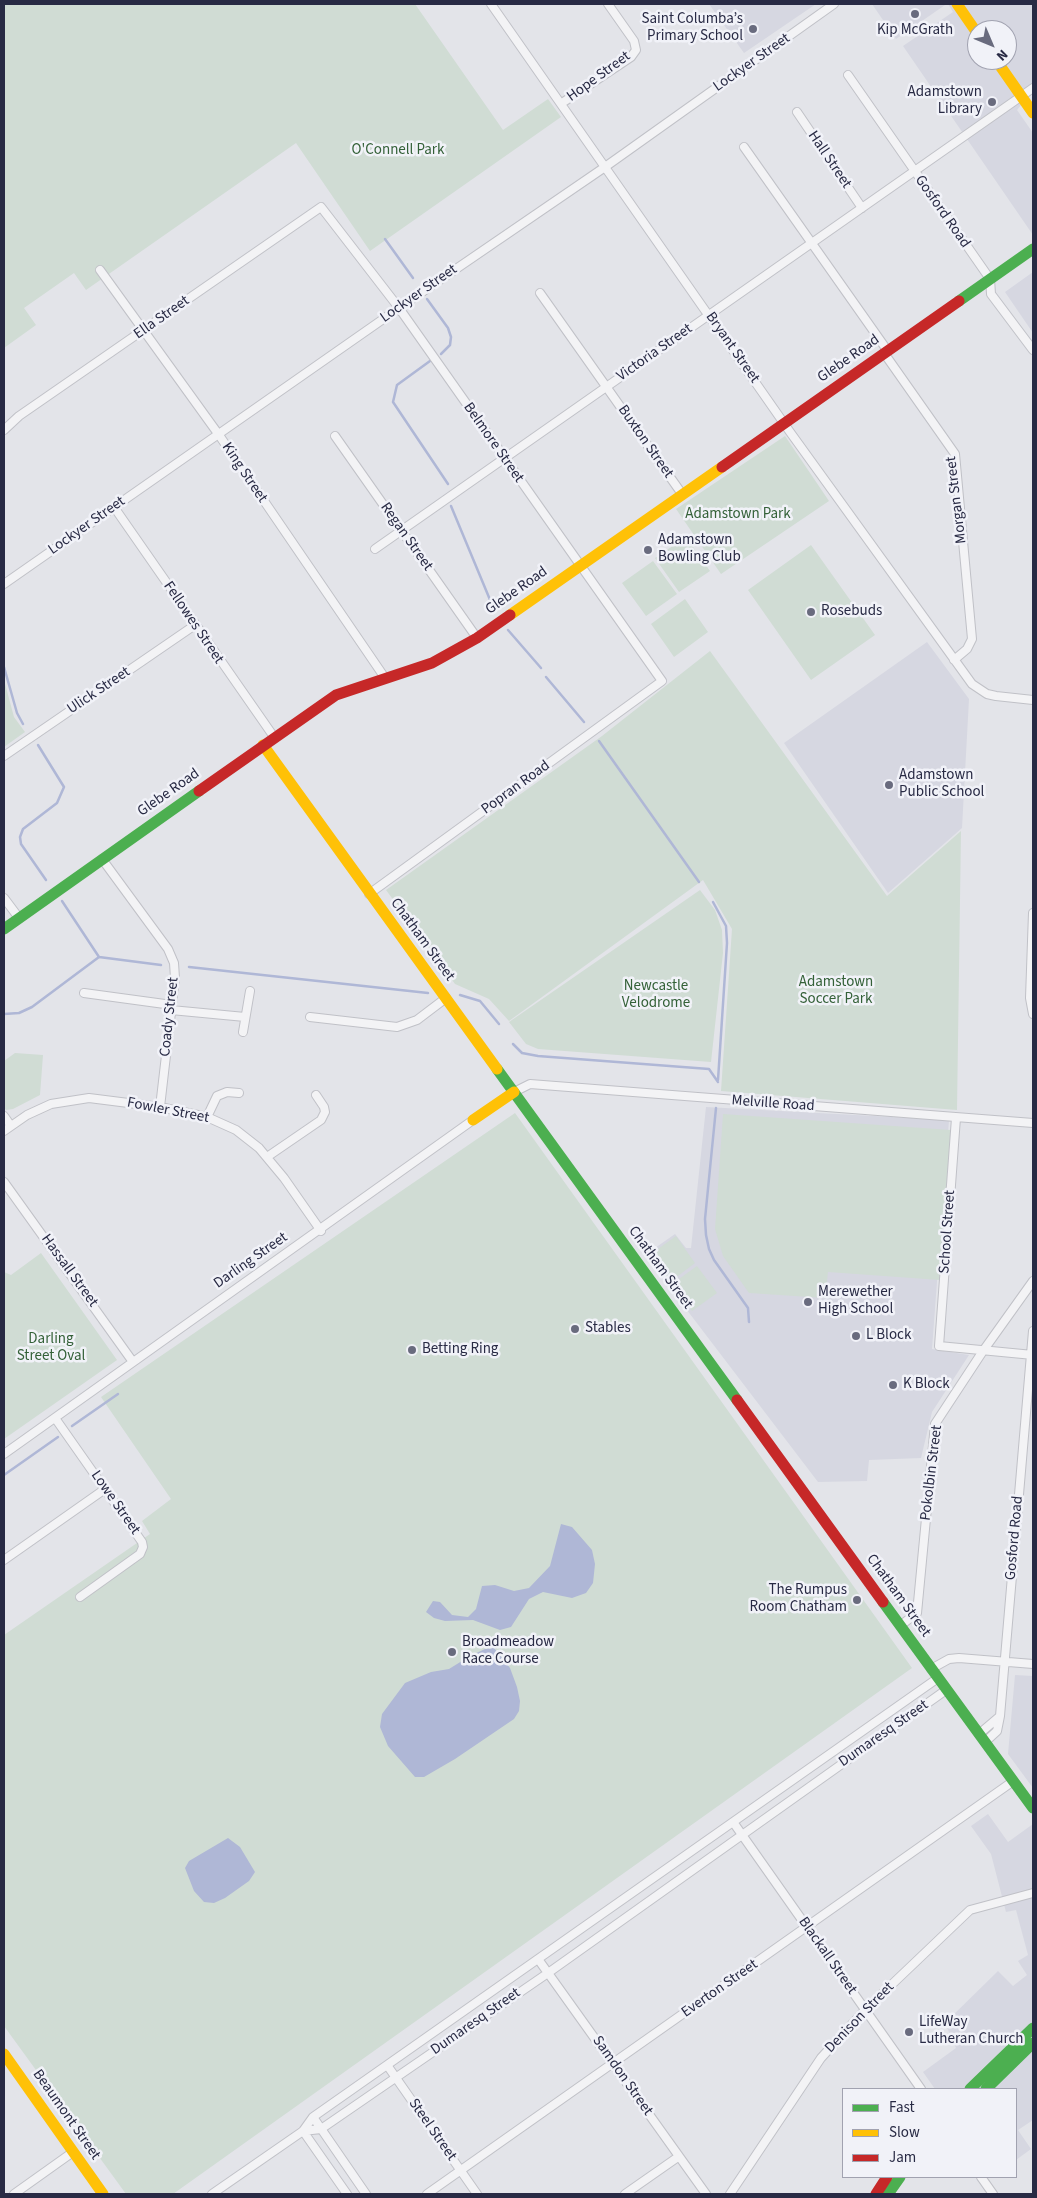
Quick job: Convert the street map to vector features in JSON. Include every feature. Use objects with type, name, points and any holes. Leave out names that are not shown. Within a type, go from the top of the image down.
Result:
[{"type":"main road","points":[[957,4],[968,20]]},
{"type":"main road","points":[[1003,70],[1033,113]]},
{"type":"main road","name":"Glebe Road","points":[[4,929],[262,745],[336,695],[432,663],[477,638],[1033,249]]},
{"type":"main road","name":"Chatham Street","points":[[262,745],[934,1674],[1010,1775],[1012,1782],[1033,1808]]},
{"type":"main road","name":"Darling Street","points":[[474,1120],[514,1092]]},
{"type":"main road","points":[[971,2088],[1033,2028]]},
{"type":"main road","points":[[987,2088],[1033,2045]]},
{"type":"main road","name":"Beaumont Street","points":[[5,2059],[103,2194]]},
{"type":"main road","points":[[879,2193],[886,2178]]},
{"type":"main road","points":[[879,2193],[899,2178]]},
{"type":"street","name":"Bryant Street","points":[[491,4],[784,423],[954,660],[977,689],[996,696],[1033,700]]},
{"type":"street","name":"Hope Street","points":[[562,104],[630,57],[636,50],[634,41],[608,4]]},
{"type":"street","name":"Lockyer Street","points":[[4,584],[398,308],[605,167],[834,4]]},
{"type":"street","name":"Gosford Road","points":[[848,75],[990,279],[991,294],[1033,350]]},
{"type":"street","name":"Victoria Street","points":[[375,549],[1033,88]]},
{"type":"street","name":"Hall Street","points":[[796,112],[862,208]]},
{"type":"street","name":"Morgan Street","points":[[744,147],[955,454],[972,639],[968,649],[954,660]]},
{"type":"street","name":"Belmore Street","points":[[321,207],[398,308],[662,681]]},
{"type":"street","name":"Ella Street","points":[[4,430],[19,416],[321,207]]},
{"type":"street","name":"King Street","points":[[100,270],[219,435],[384,678]]},
{"type":"street","name":"Buxton Street","points":[[540,293],[682,494]]},
{"type":"street","name":"Regan Street","points":[[335,436],[477,638]]},
{"type":"street","name":"Fellowes Street","points":[[114,507],[274,737]]},
{"type":"street","name":"Ulick Street","points":[[4,756],[195,625]]},
{"type":"street","name":"Popran Road","points":[[369,894],[662,681]]},
{"type":"street","name":"Coady Street","points":[[102,859],[172,957],[175,970],[160,1108]]},
{"type":"street","points":[[4,898],[19,918]]},
{"type":"street","points":[[1033,913],[1030,998],[1033,1014]]},
{"type":"street","points":[[243,1032],[250,991]]},
{"type":"street","points":[[84,993],[245,1017]]},
{"type":"street","points":[[310,1017],[397,1027],[417,1020],[446,998]]},
{"type":"street","name":"Melville Road","points":[[514,1092],[530,1084],[1033,1123]]},
{"type":"street","points":[[207,1117],[217,1096],[227,1092],[239,1093]]},
{"type":"street","points":[[267,1158],[321,1120],[325,1112],[316,1095]]},
{"type":"street","name":"Fowler Street","points":[[4,1131],[51,1104],[77,1099],[101,1099],[207,1117],[236,1130],[259,1148],[320,1231]]},
{"type":"street","points":[[4,1116],[11,1126]]},
{"type":"street","name":"School Street","points":[[956,1118],[939,1346],[983,1351]]},
{"type":"street","name":"Darling Street","points":[[4,1454],[474,1120]]},
{"type":"street","name":"Hassall Street","points":[[4,1182],[133,1362]]},
{"type":"street","name":"Pokolbin Street","points":[[901,1626],[917,1613],[935,1424],[983,1351],[1033,1281]]},
{"type":"street","name":"Gosford Road","points":[[982,1738],[1000,1716],[1033,1331]]},
{"type":"street","points":[[983,1351],[1032,1355]]},
{"type":"street","name":"Lowe Street","points":[[55,1418],[142,1542],[143,1547],[140,1554],[80,1597]]},
{"type":"street","points":[[4,1560],[105,1489]]},
{"type":"street","name":"Dumaresq Street","points":[[212,2194],[303,2131],[313,2118],[636,1892],[812,1766],[934,1674],[949,1659],[959,1658],[1033,1664]]},
{"type":"street","name":"Dumaresq Street","points":[[321,2130],[548,1973],[946,1690]]},
{"type":"street","points":[[812,1766],[821,1778]]},
{"type":"street","name":"Everton Street","points":[[427,2194],[1012,1782]]},
{"type":"street","name":"Blackall Street","points":[[733,1822],[920,2088]]},
{"type":"street","points":[[636,1892],[645,1904]]},
{"type":"street","name":"Denison Street","points":[[730,2194],[821,2058],[865,2010],[970,1910],[1033,1893]]},
{"type":"street","name":"Samdon Street","points":[[538,1959],[706,2194]]},
{"type":"street","name":"Steel Street","points":[[387,2066],[477,2194]]},
{"type":"street","points":[[313,2118],[366,2194]]},
{"type":"street","points":[[303,2131],[321,2130]]},
{"type":"street","points":[[303,2131],[347,2194]]},
{"type":"street","points":[[14,2194],[73,2152]]},
{"type":"street","points":[[625,2194],[678,2157]]},
{"type":"street","points":[[982,2178],[993,2194]]},
{"type":"shaded area","name":"Saint Columba’s Primary School","points":[[709,4],[816,4],[744,53]]},
{"type":"shaded area","name":"Kip McGrath","points":[[872,4],[944,4],[945,5],[896,39]]},
{"type":"shaded area","points":[[948,4],[1033,4],[1033,91],[1017,110],[1033,133],[1033,235],[903,46],[953,12]]},
{"type":"shaded area","points":[[1033,272],[1033,333],[1005,292]]},
{"type":"shaded area","name":"Adamstown Public School","points":[[927,642],[969,699],[962,828],[888,893],[784,743]]},
{"type":"shaded area","name":"Merewether High School","points":[[706,1107],[949,1120],[932,1349],[969,1355],[932,1412],[921,1458],[869,1460],[867,1481],[818,1482],[645,1255],[675,1234],[686,1248],[691,1248]]},
{"type":"shaded area","points":[[1015,1675],[1033,1676],[1033,1788],[1008,1754]]},
{"type":"shaded area","points":[[988,1814],[1008,1842],[1033,1824],[1033,2120],[1018,2130],[1031,2149],[1017,2159],[1017,2088],[934,2088],[923,2072],[956,2048],[945,2023],[998,1971],[1013,1986],[1027,1975],[1018,1961],[1028,1955],[1016,1910],[1006,1912],[991,1854],[971,1826]]},
{"type":"green space","name":"O'Connell Park","points":[[4,4],[415,4],[503,130],[548,99],[561,117],[370,251],[296,143],[86,290],[74,273],[24,308],[36,325],[4,348]]},
{"type":"green space","name":"Adamstown Park","points":[[785,436],[829,501],[721,574],[676,509]]},
{"type":"green space","points":[[686,537],[710,571],[679,592],[655,558]]},
{"type":"green space","name":"Rosebuds","points":[[811,545],[875,635],[811,680],[748,590]]},
{"type":"green space","points":[[653,561],[677,594],[646,616],[622,583]]},
{"type":"green space","points":[[685,599],[708,632],[674,657],[651,624]]},
{"type":"green space","name":"Adamstown Soccer Park","points":[[710,651],[887,896],[961,831],[957,1110],[721,1091],[732,929],[703,880],[509,1021],[489,999],[455,984],[386,890],[602,736]]},
{"type":"green space","points":[[4,680],[14,717],[25,732],[4,747]]},
{"type":"green space","name":"Newcastle Velodrome","points":[[700,890],[715,910],[722,930],[723,953],[711,1062],[538,1049],[526,1044],[509,1022]]},
{"type":"green space","points":[[15,1053],[43,1055],[40,1095],[13,1109],[6,1110],[4,1108],[4,1061]]},
{"type":"green space","name":"Broadmeadow Race Course","points":[[515,1113],[912,1668],[173,2194],[126,2194],[4,2026],[4,1635],[150,1534],[142,1521],[171,1499],[101,1397]]},
{"type":"green space","points":[[723,1114],[951,1130],[940,1280],[828,1272],[825,1298],[749,1293],[723,1256],[715,1229]]},
{"type":"green space","points":[[676,1236],[695,1263],[670,1282],[651,1254]]},
{"type":"green space","name":"Darling Street Oval","points":[[41,1253],[117,1360],[4,1439],[4,1272],[11,1275]]},
{"type":"green space","points":[[697,1266],[717,1293],[692,1311],[672,1284]]},
{"type":"water","points":[[561,1524],[572,1527],[592,1550],[595,1564],[593,1583],[586,1593],[572,1598],[543,1592],[529,1599],[511,1627],[500,1630],[473,1620],[445,1621],[434,1618],[426,1612],[433,1601],[440,1602],[452,1615],[468,1617],[476,1609],[482,1586],[495,1585],[514,1591],[529,1588],[550,1566]]},
{"type":"water","points":[[494,1648],[510,1668],[520,1701],[519,1711],[514,1719],[455,1759],[424,1777],[415,1777],[388,1746],[380,1727],[382,1714],[405,1683],[431,1672],[449,1669],[485,1649]]},
{"type":"water","points":[[228,1838],[240,1847],[255,1872],[249,1881],[225,1898],[214,1903],[204,1902],[194,1891],[185,1868],[189,1861]]},
{"type":"waterway","points":[[385,239],[413,278]]},
{"type":"waterway","points":[[427,299],[448,328],[451,337],[450,345],[441,354]]},
{"type":"waterway","points":[[430,361],[397,385],[393,402],[448,484]]},
{"type":"waterway","points":[[451,506],[493,607]]},
{"type":"waterway","points":[[508,630],[541,668]]},
{"type":"waterway","points":[[4,667],[17,713],[23,724]]},
{"type":"waterway","points":[[546,677],[584,722]]},
{"type":"waterway","points":[[599,741],[699,882]]},
{"type":"waterway","points":[[38,745],[64,787],[57,803],[23,829],[20,837],[21,844],[46,880]]},
{"type":"waterway","points":[[62,901],[99,957]]},
{"type":"waterway","points":[[713,902],[726,926],[727,943],[718,1080]]},
{"type":"waterway","points":[[4,1014],[19,1013],[32,1007],[99,957],[161,965]]},
{"type":"waterway","points":[[189,967],[428,993]]},
{"type":"waterway","points":[[460,995],[480,1001],[499,1024]]},
{"type":"waterway","points":[[513,1044],[522,1053],[538,1056],[709,1069],[718,1082]]},
{"type":"waterway","points":[[716,1108],[705,1219],[706,1235],[714,1260],[748,1308],[749,1322]]},
{"type":"waterway","points":[[72,1426],[118,1394]]},
{"type":"waterway","points":[[4,1475],[58,1437]]},
{"type":"traffic: fast","points":[[959,301],[1033,249]]},
{"type":"traffic: fast","points":[[4,929],[199,791]]},
{"type":"traffic: fast","points":[[497,1069],[737,1400]]},
{"type":"traffic: fast","points":[[883,1602],[1033,1808]]},
{"type":"traffic: fast","points":[[971,2088],[1033,2028]]},
{"type":"traffic: fast","points":[[987,2088],[1033,2043]]},
{"type":"traffic: fast","points":[[888,2194],[899,2178]]},
{"type":"traffic: slow","points":[[957,4],[968,20]]},
{"type":"traffic: slow","points":[[1003,70],[1033,113]]},
{"type":"traffic: slow","points":[[510,615],[722,467]]},
{"type":"traffic: slow","points":[[263,745],[497,1069]]},
{"type":"traffic: slow","points":[[473,1120],[514,1092]]},
{"type":"traffic: slow","points":[[4,2054],[103,2194]]},
{"type":"traffic: jam","points":[[722,467],[959,301]]},
{"type":"traffic: jam","points":[[199,791],[336,695],[432,663],[477,638],[510,615]]},
{"type":"traffic: jam","points":[[737,1400],[883,1602]]},
{"type":"traffic: jam","points":[[876,2194],[886,2178]]},
{"type":"place","name":"Kip McGrath","points":[[915,14]]},
{"type":"place","name":"Saint Columba’s Primary School","points":[[753,29]]},
{"type":"place","name":"Adamstown Library","points":[[992,102]]},
{"type":"place","name":"Adamstown Bowling Club","points":[[648,550]]},
{"type":"place","name":"Rosebuds","points":[[811,612]]},
{"type":"place","name":"Adamstown Public School","points":[[889,785]]},
{"type":"place","name":"Merewether High School","points":[[808,1302]]},
{"type":"place","name":"Stables","points":[[575,1329]]},
{"type":"place","name":"L Block","points":[[856,1336]]},
{"type":"place","name":"Betting Ring","points":[[412,1350]]},
{"type":"place","name":"K Block","points":[[893,1385]]},
{"type":"place","name":"The Rumpus Room Chatham","points":[[857,1600]]},
{"type":"place","name":"Broadmeadow Race Course","points":[[452,1652]]},
{"type":"place","name":"LifeWay Lutheran Church","points":[[909,2032]]}]
